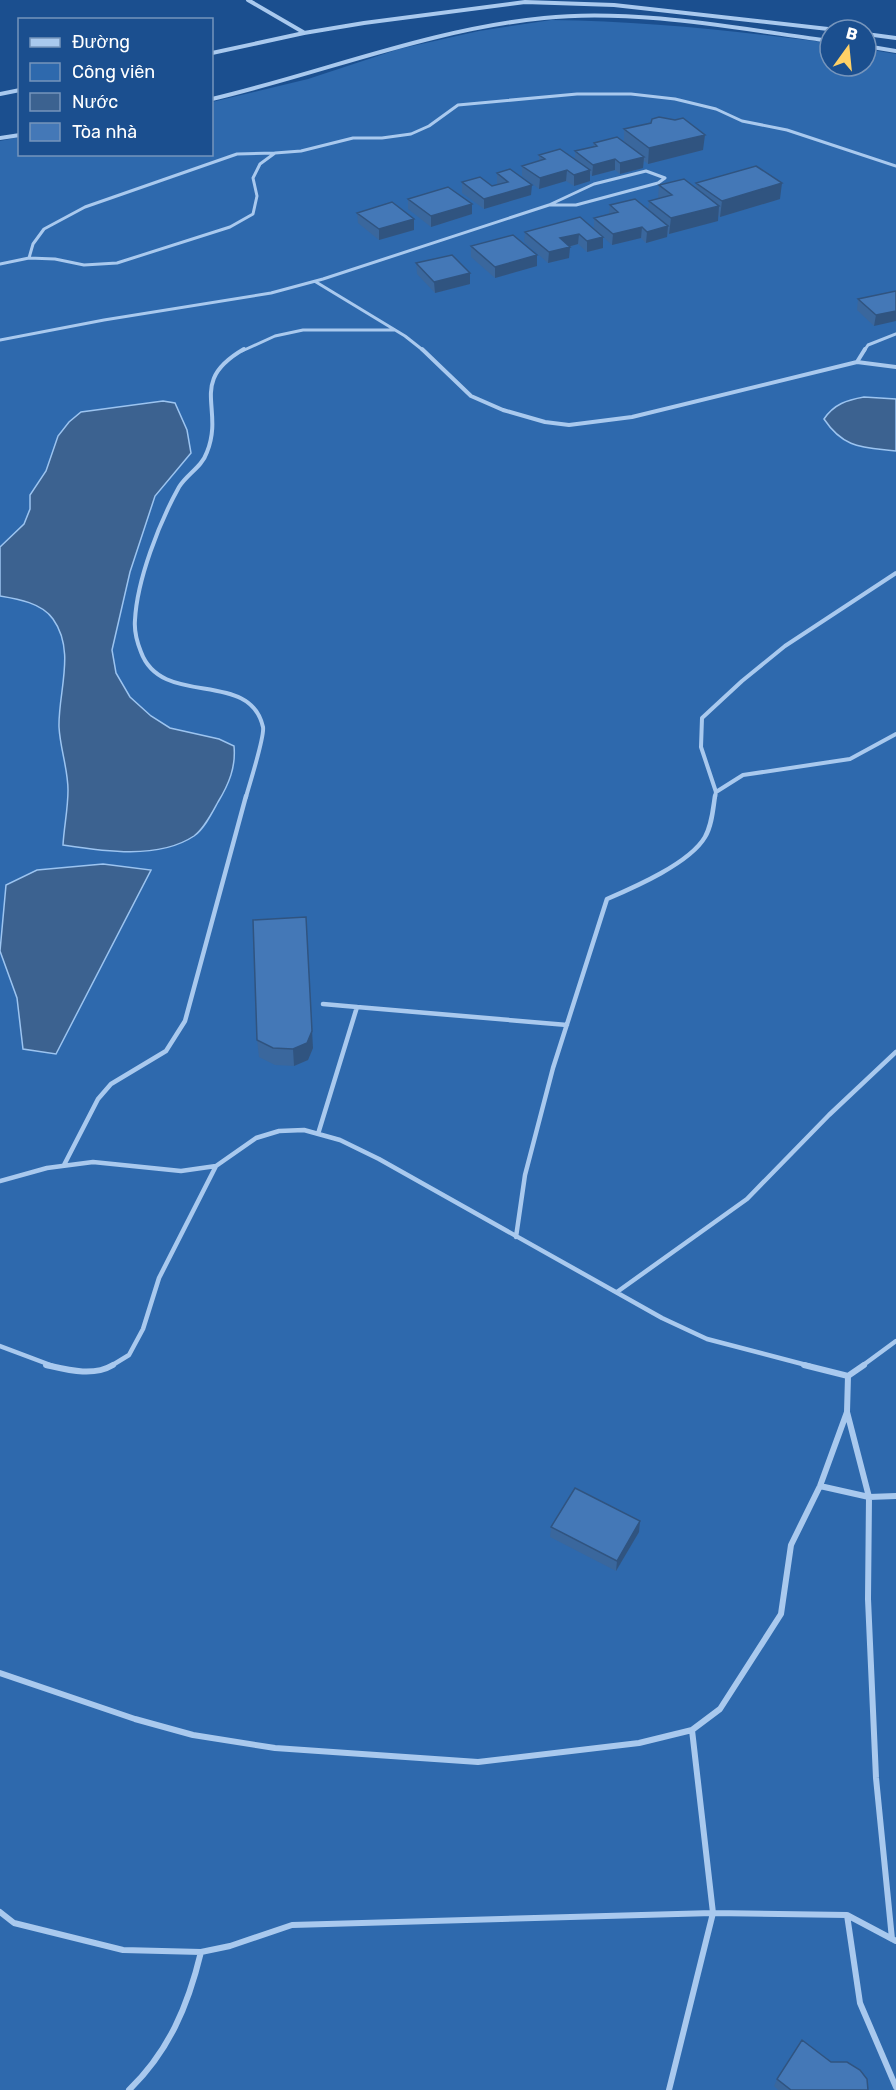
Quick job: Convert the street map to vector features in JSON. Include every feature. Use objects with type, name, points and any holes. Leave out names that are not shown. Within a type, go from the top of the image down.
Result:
[{"type":"street","points":[[248,0],[304,33]]},
{"type":"street","points":[[213,53],[304,33],[523,1],[594,2],[818,28]]},
{"type":"street","points":[[213,99],[302,78],[397,47],[477,28],[549,17],[622,18],[716,26],[818,39]]},
{"type":"street","points":[[878,36],[896,38]]},
{"type":"street","points":[[878,48],[896,51]]},
{"type":"street","points":[[0,94],[18,90]]},
{"type":"street","points":[[0,138],[18,135]]},
{"type":"lane","points":[[29,258],[33,244],[44,229],[85,207],[237,154],[275,153],[301,150],[352,138],[382,138],[411,134],[429,126],[458,105],[577,94],[632,94],[675,99],[716,109],[742,121],[788,130],[896,166]]},
{"type":"lane","points":[[0,264],[29,258],[55,259],[84,265],[117,263],[230,227],[253,214],[257,196],[253,178],[260,164],[275,153]]},
{"type":"lane","points":[[0,340],[127,316],[276,293],[316,282],[348,269],[549,205],[576,204],[658,183],[665,178],[660,174],[642,171],[558,197],[549,205]]},
{"type":"lane","points":[[316,282],[394,330],[436,360],[471,396],[526,418],[569,425],[632,417],[857,362],[896,367]]},
{"type":"lane","points":[[64,1166],[98,1099],[111,1084],[166,1051],[174,1042],[185,1021],[264,729],[262,718],[245,699],[232,694],[171,682],[150,668],[141,652],[135,621],[142,580],[171,505],[181,485],[207,456],[210,449],[213,437],[210,388],[217,369],[248,348],[283,333],[311,328],[378,332],[394,330]]},
{"type":"lane","points":[[857,362],[868,345],[896,334]]},
{"type":"lane","points":[[516,1237],[525,1176],[553,1068],[607,899],[661,872],[698,846],[707,833],[716,792],[701,747],[702,718],[771,657],[816,624],[877,588],[896,573]]},
{"type":"lane","points":[[716,792],[743,776],[850,759],[896,734]]},
{"type":"lane","points":[[322,1004],[567,1025]]},
{"type":"lane","points":[[318,1134],[357,1007]]},
{"type":"lane","points":[[617,1292],[747,1199],[829,1115],[896,1052]]},
{"type":"lane","points":[[0,1181],[64,1166],[93,1162],[181,1171],[216,1166],[256,1138],[279,1131],[304,1131],[318,1134],[340,1140],[379,1159],[662,1318],[707,1339],[848,1377]]},
{"type":"lane","points":[[0,1346],[44,1364],[74,1371],[105,1370],[129,1355],[143,1329],[159,1278],[216,1166]]},
{"type":"lane","points":[[848,1377],[896,1341]]},
{"type":"lane","points":[[848,1377],[847,1412],[870,1497],[868,1599],[875,1766],[894,1940]]},
{"type":"lane","points":[[0,1673],[135,1719],[193,1735],[275,1748],[478,1762],[639,1743],[692,1730],[720,1709],[781,1614],[790,1545],[820,1486],[847,1412]]},
{"type":"lane","points":[[820,1486],[870,1497],[896,1496]]},
{"type":"lane","points":[[669,2090],[713,1912],[692,1730]]},
{"type":"lane","points":[[0,1912],[14,1923],[123,1950],[201,1952],[230,1946],[292,1925],[713,1912],[847,1915],[894,1940]]},
{"type":"lane","points":[[847,1915],[860,2003],[896,2087]]},
{"type":"lane","points":[[129,2090],[170,2043],[194,1983],[201,1952]]},
{"type":"green space","points":[[551,20],[691,27],[818,41],[818,78],[878,78],[878,51],[896,54],[896,2090],[0,2090],[0,141],[18,137],[18,156],[213,156],[213,102],[308,79],[399,49],[479,31]]},
{"type":"water","points":[[864,397],[896,399],[896,451],[855,445],[839,436],[824,419],[841,404]]},
{"type":"water","points":[[163,401],[175,403],[187,430],[191,453],[155,496],[130,572],[112,650],[116,673],[130,697],[151,716],[170,728],[219,739],[234,746],[233,768],[225,789],[204,825],[198,833],[180,844],[130,852],[63,845],[68,790],[59,727],[65,658],[64,644],[53,619],[43,609],[36,605],[0,596],[0,547],[24,524],[30,509],[30,495],[46,471],[58,436],[69,422],[81,412]]},
{"type":"water","points":[[103,864],[151,870],[56,1054],[23,1049],[17,998],[0,951],[6,885],[37,870]]},
{"type":"building","points":[[659,117],[675,120],[683,118],[705,135],[649,148],[624,129],[651,123],[652,119]]},
{"type":"building","points":[[617,137],[644,157],[620,163],[615,159],[593,165],[575,151],[597,146],[594,143]]},
{"type":"building","points":[[560,149],[590,170],[574,175],[567,170],[540,178],[522,166],[545,159],[539,155]]},
{"type":"building","points":[[756,166],[782,183],[722,201],[696,183]]},
{"type":"building","points":[[510,169],[532,185],[484,199],[462,182],[480,177],[492,186],[508,182],[497,173]]},
{"type":"building","points":[[684,179],[719,206],[671,218],[649,201],[672,195],[659,185]]},
{"type":"building","points":[[448,187],[472,204],[431,216],[408,199]]},
{"type":"building","points":[[635,199],[668,226],[647,232],[642,227],[613,234],[594,218],[618,212],[610,205]]},
{"type":"building","points":[[392,202],[414,219],[379,229],[357,213]]},
{"type":"building","points":[[580,217],[603,237],[587,241],[579,234],[560,238],[570,247],[549,252],[525,232]]},
{"type":"building","points":[[513,235],[537,255],[495,267],[471,246]]},
{"type":"building","points":[[452,255],[470,273],[434,282],[416,263]]},
{"type":"building","points":[[896,291],[896,311],[876,315],[858,299]]},
{"type":"building","points":[[306,917],[312,1031],[307,1043],[293,1049],[273,1048],[257,1040],[253,920]]},
{"type":"building","points":[[575,1488],[640,1521],[617,1561],[551,1527]]},
{"type":"building","points":[[802,2040],[831,2062],[847,2062],[860,2070],[867,2079],[868,2090],[791,2090],[777,2079]]}]
